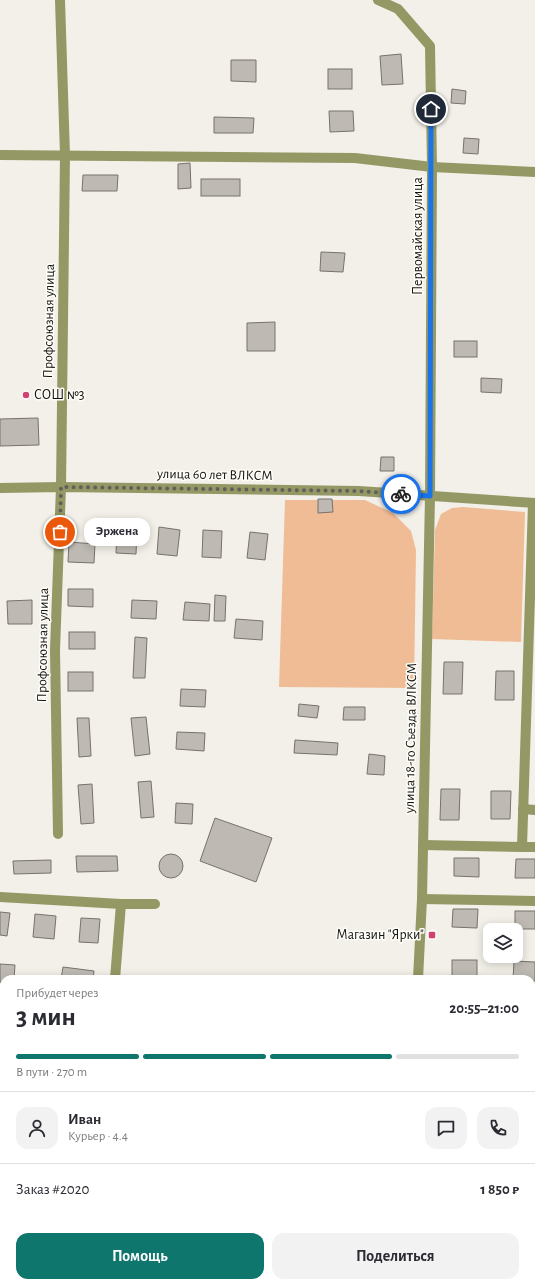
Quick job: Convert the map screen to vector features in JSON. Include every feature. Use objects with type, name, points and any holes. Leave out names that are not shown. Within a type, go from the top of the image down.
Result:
[{"type":"street","name":"Профсоюзная улица","points":[[58,834],[55,650],[61,487],[65,155],[60,0]]},
{"type":"street","name":"Первомайская улица","points":[[378,0],[398,9],[430,46],[432,167],[430,496]]},
{"type":"street","points":[[0,155],[355,158],[432,167],[535,172]]},
{"type":"street","name":"улица 60 лет ВЛКСМ","points":[[0,488],[61,487],[359,491],[534,503]]},
{"type":"street","name":"улица 18-го Съезда ВЛКСМ","points":[[418,975],[422,899],[430,496]]},
{"type":"street","points":[[522,846],[523,809],[530,715],[534,503]]},
{"type":"street","points":[[523,809],[535,810]]},
{"type":"street","points":[[423,846],[535,847]]},
{"type":"street","points":[[0,897],[121,904],[155,904]]},
{"type":"street","points":[[422,899],[535,901]]},
{"type":"street","points":[[115,975],[121,904]]},
{"type":"shaded area","points":[[285,500],[365,500],[393,513],[411,531],[416,550],[414,688],[279,687]]},
{"type":"shaded area","points":[[463,507],[525,512],[521,642],[432,639],[435,530],[441,514],[452,508]]},
{"type":"building","points":[[401,54],[403,84],[382,85],[380,56]]},
{"type":"building","points":[[231,60],[256,60],[256,82],[231,81]]},
{"type":"building","points":[[328,69],[352,69],[352,89],[328,89]]},
{"type":"building","points":[[452,89],[466,91],[465,104],[451,103]]},
{"type":"building","points":[[329,111],[353,111],[354,131],[330,132]]},
{"type":"building","points":[[214,117],[254,118],[253,133],[214,133]]},
{"type":"building","points":[[464,138],[479,139],[478,154],[463,153]]},
{"type":"building","points":[[190,163],[191,188],[178,189],[178,164]]},
{"type":"building","points":[[83,175],[118,175],[117,191],[82,191]]},
{"type":"building","points":[[201,179],[240,179],[240,196],[201,196]]},
{"type":"building","points":[[321,252],[345,253],[343,272],[320,271]]},
{"type":"building","points":[[275,322],[275,351],[247,351],[247,323]]},
{"type":"building","points":[[454,341],[477,341],[477,357],[454,357]]},
{"type":"building","points":[[481,378],[502,379],[501,393],[481,392]]},
{"type":"building","points":[[38,418],[39,445],[0,446],[0,419]]},
{"type":"building","points":[[381,457],[394,457],[394,471],[380,471]]},
{"type":"building","points":[[318,499],[332,499],[333,512],[318,513]]},
{"type":"building","points":[[159,527],[180,530],[177,556],[157,554]]},
{"type":"building","points":[[117,529],[137,530],[136,554],[116,553]]},
{"type":"building","points":[[203,530],[222,531],[221,558],[202,557]]},
{"type":"building","points":[[250,532],[268,534],[265,560],[247,558]]},
{"type":"building","points":[[69,542],[95,544],[94,563],[68,562]]},
{"type":"building","points":[[68,589],[93,589],[93,607],[68,606]]},
{"type":"building","points":[[215,595],[226,596],[225,621],[214,621]]},
{"type":"building","points":[[32,600],[32,624],[8,624],[7,601]]},
{"type":"building","points":[[132,600],[157,601],[156,619],[131,618]]},
{"type":"building","points":[[185,602],[210,604],[209,621],[183,620]]},
{"type":"building","points":[[236,619],[263,621],[262,640],[234,638]]},
{"type":"building","points":[[69,632],[95,632],[95,649],[69,649]]},
{"type":"building","points":[[135,637],[147,638],[145,678],[133,678]]},
{"type":"building","points":[[444,662],[463,662],[462,694],[443,694]]},
{"type":"building","points":[[496,671],[514,671],[514,700],[495,700]]},
{"type":"building","points":[[68,672],[93,672],[93,691],[68,691]]},
{"type":"building","points":[[181,689],[206,690],[205,707],[180,706]]},
{"type":"building","points":[[299,704],[319,706],[317,718],[298,716]]},
{"type":"building","points":[[344,707],[365,707],[365,720],[343,720]]},
{"type":"building","points":[[146,717],[150,754],[135,756],[131,718]]},
{"type":"building","points":[[77,718],[89,718],[91,756],[79,757]]},
{"type":"building","points":[[177,732],[205,733],[204,751],[176,749]]},
{"type":"building","points":[[295,740],[338,743],[337,755],[294,753]]},
{"type":"building","points":[[369,754],[385,756],[384,775],[367,774]]},
{"type":"building","points":[[151,781],[154,817],[141,818],[138,782]]},
{"type":"building","points":[[92,784],[94,823],[81,824],[78,785]]},
{"type":"building","points":[[441,789],[460,789],[459,820],[440,820]]},
{"type":"building","points":[[491,791],[511,791],[510,819],[491,819]]},
{"type":"building","points":[[176,803],[193,804],[192,824],[175,823]]},
{"type":"building","points":[[215,818],[272,838],[256,882],[200,861]]},
{"type":"building","points":[[171,854],[180,857],[183,866],[180,875],[171,878],[162,875],[159,866],[162,857]]},
{"type":"building","points":[[76,856],[117,856],[118,871],[77,872]]},
{"type":"building","points":[[454,858],[479,858],[479,877],[454,876]]},
{"type":"building","points":[[516,859],[535,859],[535,878],[515,878]]},
{"type":"building","points":[[51,860],[51,873],[14,874],[13,861]]},
{"type":"building","points":[[453,909],[478,909],[477,928],[452,927]]},
{"type":"building","points":[[515,911],[535,911],[535,929],[523,929],[523,923],[515,923]]},
{"type":"building","points":[[0,912],[10,913],[7,936],[0,935]]},
{"type":"building","points":[[35,914],[56,916],[54,939],[33,937]]},
{"type":"building","points":[[81,918],[100,919],[98,943],[79,942]]},
{"type":"building","points":[[452,960],[477,960],[477,975],[452,975]]},
{"type":"building","points":[[535,962],[535,975],[513,975],[514,963]]},
{"type":"building","points":[[0,964],[15,965],[14,975],[0,975]]},
{"type":"building","points":[[63,967],[94,971],[94,975],[62,975]]},
{"type":"way so far","points":[[60,532],[61,487],[359,491],[401,494]]},
{"type":"place","name":"СОШ №3","points":[[26,395]]},
{"type":"place","name":"Эржена","points":[[60,532]]},
{"type":"place","name":"Магазин \"Ярки\"","points":[[432,935]]},
{"type":"route","points":[[401,494],[430,496],[431,109]]}]
